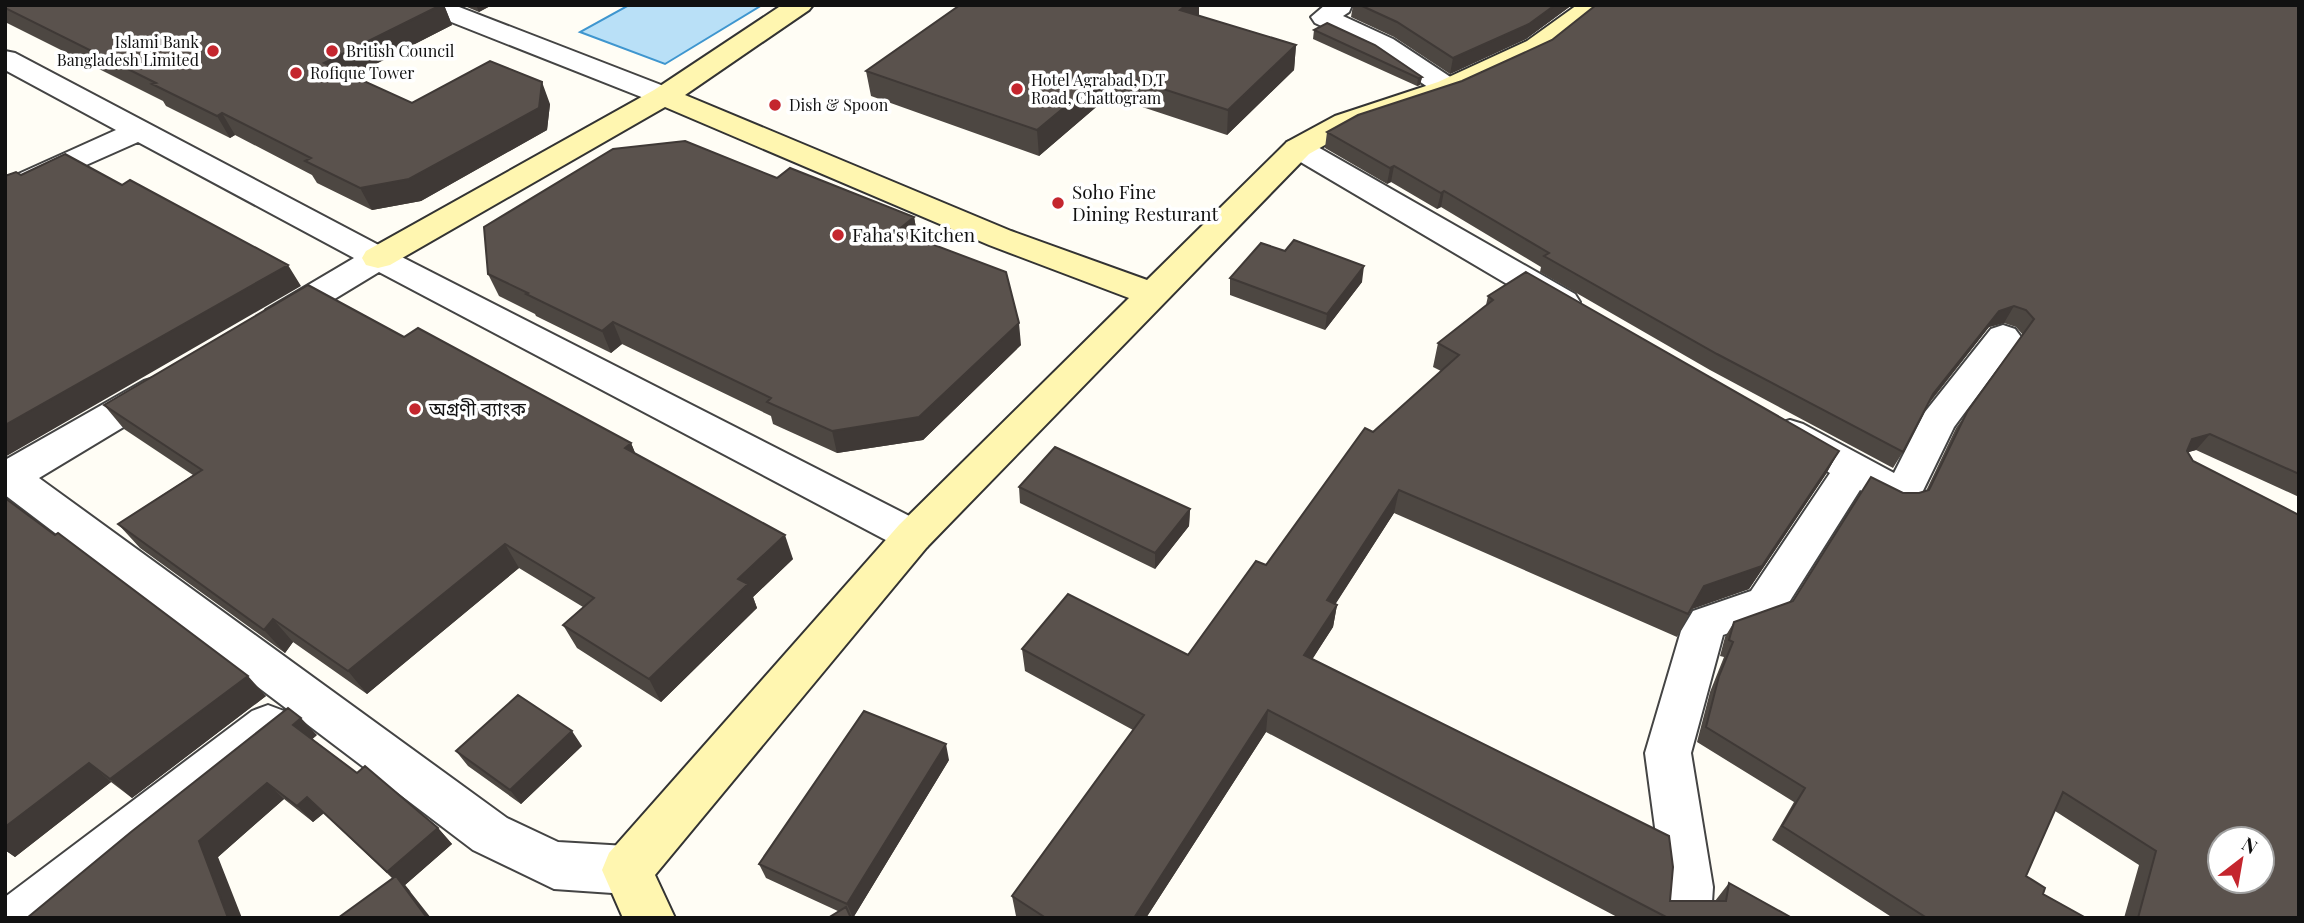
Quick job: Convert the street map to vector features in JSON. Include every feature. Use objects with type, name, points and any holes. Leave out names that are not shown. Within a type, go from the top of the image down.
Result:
[{"type":"street","points":[[430,5],[664,96],[1000,238],[1152,294]]},
{"type":"street","points":[[248,336],[378,258],[664,96],[800,5]]},
{"type":"street","points":[[1339,5],[1340,7],[1324,17],[1384,45],[1448,88]]},
{"type":"street","points":[[627,870],[913,536],[1298,148],[1345,122],[1448,88],[1537,47],[1594,5]]},
{"type":"street","points":[[5,59],[378,258],[913,536]]},
{"type":"street","points":[[5,192],[139,130]]},
{"type":"street","points":[[1298,148],[1585,315]]},
{"type":"street","points":[[1759,417],[1902,495],[1938,421],[2003,337]]},
{"type":"street","points":[[188,371],[8,475],[490,834],[554,864],[627,870]]},
{"type":"street","points":[[1685,918],[1688,887],[1668,753],[1703,631],[1708,624],[1766,603],[1831,506],[1852,468]]},
{"type":"street","points":[[19,918],[305,695]]},
{"type":"street","points":[[627,870],[649,918]]},
{"type":"water","points":[[629,5],[762,5],[665,64],[580,32]]},
{"type":"building","points":[[5,5],[441,5],[324,63],[412,103],[490,61],[542,82],[539,108],[409,179],[360,188],[305,161],[311,158],[222,113],[217,116],[152,84],[156,83],[5,8]]},
{"type":"building","points":[[960,5],[1186,5],[1180,10],[1296,45],[1228,110],[1108,71],[1037,130],[866,71]]},
{"type":"building","points":[[1360,5],[1555,5],[1529,24],[1453,58],[1397,22]]},
{"type":"building","points":[[1596,5],[2299,5],[2299,474],[2210,434],[2192,439],[2187,451],[2193,461],[2299,515],[2299,918],[2138,918],[2156,851],[2063,792],[2026,876],[2045,888],[2043,894],[2086,918],[1927,918],[1782,826],[1805,788],[1706,727],[1719,676],[1733,642],[1729,640],[1734,622],[1793,601],[1871,477],[1903,493],[1929,490],[1967,412],[2034,319],[2026,310],[2014,306],[1999,311],[1933,394],[1903,452],[1717,354],[1544,256],[1549,253],[1444,191],[1441,193],[1394,166],[1390,168],[1327,132],[1358,115],[1462,81],[1552,40]]},
{"type":"building","points":[[1327,23],[1375,45],[1422,77],[1418,78],[1314,30]]},
{"type":"building","points":[[685,141],[777,178],[790,168],[914,217],[897,231],[1006,272],[1019,323],[919,417],[832,431],[767,402],[771,398],[613,322],[602,331],[488,274],[484,227],[613,149]]},
{"type":"building","points":[[65,154],[122,185],[130,180],[288,265],[5,425],[5,176],[16,172],[21,175]]},
{"type":"building","points":[[1294,240],[1364,266],[1327,314],[1230,278],[1261,243],[1285,251]]},
{"type":"building","points":[[1526,272],[1839,451],[1762,566],[1704,586],[1688,614],[1399,490],[1327,600],[1337,605],[1304,655],[1669,836],[1673,867],[1670,901],[1726,901],[1729,883],[1792,918],[1668,918],[1268,710],[1134,918],[1046,918],[1012,896],[1144,715],[1022,649],[1068,594],[1188,655],[1256,561],[1266,565],[1365,428],[1373,432],[1459,355],[1438,343],[1493,300],[1488,296]]},
{"type":"building","points":[[308,285],[404,337],[418,328],[631,443],[625,448],[785,535],[738,579],[748,584],[649,679],[563,625],[594,598],[505,544],[348,671],[273,619],[264,630],[118,524],[202,470],[104,405]]},
{"type":"building","points":[[1055,447],[1190,509],[1155,553],[1019,487]]},
{"type":"building","points":[[5,498],[55,535],[58,533],[248,676],[110,779],[89,763],[5,827]]},
{"type":"building","points":[[518,695],[572,731],[510,790],[456,751]]},
{"type":"building","points":[[288,708],[301,718],[293,725],[357,773],[365,766],[438,828],[387,872],[307,797],[297,806],[267,783],[199,841],[228,918],[27,918],[131,832]]},
{"type":"building","points":[[864,711],[946,744],[847,904],[759,864]]},
{"type":"building","points":[[396,876],[427,918],[338,918]]},
{"type":"building","points":[[846,907],[851,918],[828,918]]},
{"type":"place","name":"Islami Bank Bangladesh Limited","points":[[213,51]]},
{"type":"place","name":"British Council","points":[[332,51]]},
{"type":"place","name":"Rofique Tower","points":[[296,73]]},
{"type":"place","name":"Hotel Agrabad, D.T Road, Chattogram","points":[[1017,89]]},
{"type":"place","name":"Dish & Spoon","points":[[775,105]]},
{"type":"place","name":"Soho Fine Dining Resturant","points":[[1058,203]]},
{"type":"place","name":"Faha's Kitchen","points":[[838,235]]},
{"type":"place","name":"অগ্রণী ব্যাংক","points":[[415,409]]}]
